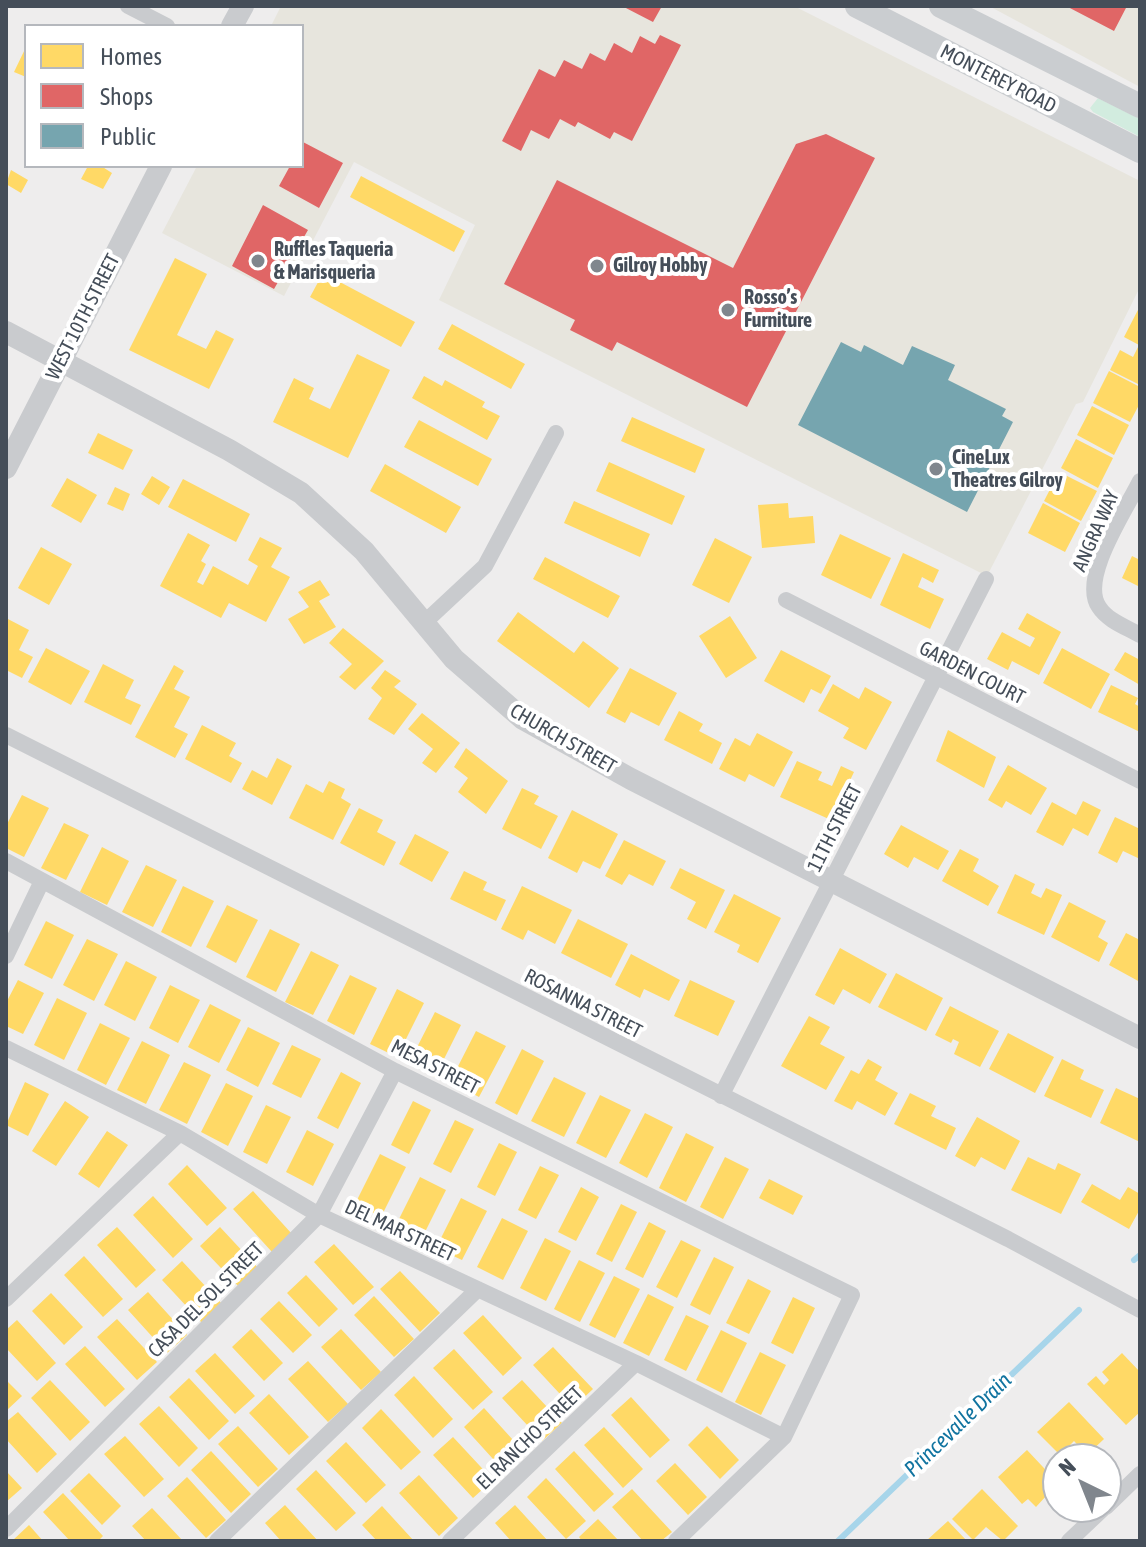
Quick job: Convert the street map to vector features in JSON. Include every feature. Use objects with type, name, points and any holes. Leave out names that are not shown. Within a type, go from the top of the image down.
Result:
[{"type":"main road","name":"MONTEREY ROAD","points":[[857,6],[1140,151]]},
{"type":"main road","name":"MONTEREY ROAD","points":[[941,6],[1140,106]]},
{"type":"street","points":[[128,6],[163,24]]},
{"type":"street","points":[[233,24],[243,6]]},
{"type":"street","name":"WEST 10TH STREET","points":[[6,468],[160,168]]},
{"type":"street","name":"CHURCH STREET","points":[[6,332],[229,450],[301,493],[364,551],[454,659],[523,719],[1140,1038]]},
{"type":"street","points":[[425,622],[485,566],[556,433]]},
{"type":"street","name":"ANGRA WAY","points":[[1140,481],[1098,565],[1094,597],[1106,616],[1140,635]]},
{"type":"street","name":"11TH STREET","points":[[721,1096],[986,579]]},
{"type":"street","name":"GARDEN COURT","points":[[786,600],[1140,781]]},
{"type":"street","name":"ROSANNA STREET","points":[[6,735],[1008,1239],[1140,1310]]},
{"type":"street","name":"MESA STREET","points":[[6,861],[395,1071],[852,1295],[784,1437]]},
{"type":"street","points":[[6,956],[42,881]]},
{"type":"street","name":"DEL MAR STREET","points":[[6,1048],[180,1133],[319,1215],[636,1363],[784,1437]]},
{"type":"street","name":"CASA DEL SOL STREET","points":[[6,1529],[319,1215],[395,1071]]},
{"type":"street","points":[[6,1299],[180,1133]]},
{"type":"street","points":[[217,1541],[478,1289]]},
{"type":"street","name":"EL RANCHO STREET","points":[[450,1541],[636,1363]]},
{"type":"street","points":[[676,1541],[784,1437]]},
{"type":"street","points":[[1122,1491],[1140,1474]]},
{"type":"street","points":[[1069,1541],[1089,1523]]},
{"type":"shaded area","points":[[281,6],[794,6],[1140,181],[1140,287],[1083,402],[1076,404],[987,576],[439,300],[475,225],[354,162],[284,296],[162,233],[196,168],[304,168],[304,24],[272,24]]},
{"type":"shaded area","points":[[989,6],[1140,6],[1140,87]]},
{"type":"green space","points":[[1098,98],[1140,119],[1140,137],[1093,112],[1090,108]]},
{"type":"building: Homes","points":[[24,51],[24,76],[14,72]]},
{"type":"building: Homes","points":[[87,168],[104,168],[112,173],[103,189],[81,179]]},
{"type":"building: Homes","points":[[11,170],[28,180],[21,193],[6,184]]},
{"type":"building: Homes","points":[[361,176],[465,231],[454,252],[350,197]]},
{"type":"building: Homes","points":[[175,258],[207,274],[177,335],[206,349],[216,330],[234,339],[209,389],[129,350]]},
{"type":"building: Homes","points":[[323,273],[415,322],[401,347],[310,297]]},
{"type":"building: Homes","points":[[1140,306],[1140,385],[1110,370],[1120,350],[1133,357],[1139,345],[1124,337]]},
{"type":"building: Homes","points":[[452,324],[525,364],[511,389],[438,349]]},
{"type":"building: Homes","points":[[357,354],[390,370],[348,458],[273,422],[294,378],[314,388],[309,399],[330,409]]},
{"type":"building: Homes","points":[[1109,371],[1140,387],[1140,403],[1130,422],[1093,403]]},
{"type":"building: Homes","points":[[424,376],[442,386],[445,380],[485,402],[482,407],[500,416],[487,440],[412,398]]},
{"type":"building: Homes","points":[[1092,406],[1129,425],[1114,455],[1077,435]]},
{"type":"building: Homes","points":[[632,417],[705,449],[695,473],[621,441]]},
{"type":"building: Homes","points":[[419,420],[492,459],[478,486],[404,447]]},
{"type":"building: Homes","points":[[98,433],[133,450],[123,470],[88,453]]},
{"type":"building: Homes","points":[[1076,439],[1113,458],[1098,488],[1061,468]]},
{"type":"building: Homes","points":[[609,462],[685,496],[672,525],[596,491]]},
{"type":"building: Homes","points":[[385,464],[461,507],[446,533],[370,491]]},
{"type":"building: Homes","points":[[1059,472],[1097,491],[1081,521],[1044,501]]},
{"type":"building: Homes","points":[[152,476],[170,487],[159,505],[141,494]]},
{"type":"building: Homes","points":[[67,478],[97,495],[81,523],[51,506]]},
{"type":"building: Homes","points":[[183,479],[250,514],[236,542],[168,507]]},
{"type":"building: Homes","points":[[115,487],[130,494],[123,511],[107,504]]},
{"type":"building: Homes","points":[[574,501],[650,534],[640,557],[564,523]]},
{"type":"building: Homes","points":[[788,503],[789,518],[813,516],[815,543],[762,548],[758,505]]},
{"type":"building: Homes","points":[[1043,503],[1080,523],[1065,552],[1028,533]]},
{"type":"building: Homes","points":[[188,533],[210,545],[201,561],[206,564],[197,582],[203,585],[213,566],[248,585],[258,566],[248,560],[260,537],[282,548],[271,567],[290,577],[266,622],[229,603],[221,618],[160,586]]},
{"type":"building: Homes","points":[[840,534],[891,558],[871,599],[821,575]]},
{"type":"building: Homes","points":[[715,538],[752,557],[729,603],[692,585]]},
{"type":"building: Homes","points":[[41,547],[72,564],[49,605],[18,588]]},
{"type":"building: Homes","points":[[903,553],[939,570],[933,583],[922,577],[918,587],[944,599],[930,629],[880,605]]},
{"type":"building: Homes","points":[[1132,556],[1140,560],[1140,587],[1122,578]]},
{"type":"building: Homes","points":[[545,557],[620,596],[608,618],[533,579]]},
{"type":"building: Homes","points":[[320,580],[330,595],[319,601],[336,627],[304,644],[288,619],[309,607],[298,592]]},
{"type":"building: Homes","points":[[518,612],[574,653],[583,641],[619,668],[589,708],[497,641]]},
{"type":"building: Homes","points":[[1027,613],[1061,632],[1039,675],[1012,661],[1008,670],[987,659],[1002,632],[1030,647],[1035,638],[1018,629]]},
{"type":"building: Homes","points":[[730,616],[757,658],[726,678],[699,636]]},
{"type":"building: Homes","points":[[6,618],[29,630],[19,650],[33,657],[22,678],[6,670]]},
{"type":"building: Homes","points":[[343,628],[384,661],[355,690],[339,677],[352,664],[329,643]]},
{"type":"building: Homes","points":[[46,648],[90,671],[71,705],[28,682]]},
{"type":"building: Homes","points":[[1062,648],[1110,674],[1091,709],[1043,683]]},
{"type":"building: Homes","points":[[781,650],[831,676],[821,694],[811,689],[804,703],[764,681]]},
{"type":"building: Homes","points":[[1125,652],[1140,660],[1140,685],[1114,670]]},
{"type":"building: Homes","points":[[103,664],[134,680],[125,698],[141,705],[131,725],[84,702]]},
{"type":"building: Homes","points":[[174,665],[184,671],[174,689],[190,697],[174,727],[188,734],[175,758],[135,737]]},
{"type":"building: Homes","points":[[630,668],[677,693],[659,726],[631,712],[625,723],[606,713]]},
{"type":"building: Homes","points":[[385,670],[401,681],[394,687],[417,704],[394,735],[368,719],[382,698],[371,688]]},
{"type":"building: Homes","points":[[833,684],[859,699],[865,687],[892,702],[866,750],[843,738],[849,728],[818,711]]},
{"type":"building: Homes","points":[[1111,685],[1138,698],[1135,704],[1140,707],[1140,732],[1098,712]]},
{"type":"building: Homes","points":[[679,711],[703,724],[699,731],[722,743],[712,764],[664,740]]},
{"type":"building: Homes","points":[[422,713],[460,743],[436,773],[422,763],[433,749],[408,729]]},
{"type":"building: Homes","points":[[202,725],[236,743],[229,756],[242,763],[231,783],[185,759]]},
{"type":"building: Homes","points":[[948,730],[996,757],[984,788],[936,761]]},
{"type":"building: Homes","points":[[757,733],[793,752],[774,787],[749,774],[745,782],[719,769],[735,738],[750,746]]},
{"type":"building: Homes","points":[[466,748],[508,781],[486,814],[458,792],[468,778],[454,767]]},
{"type":"building: Homes","points":[[277,758],[292,766],[272,805],[242,789],[252,770],[267,778]]},
{"type":"building: Homes","points":[[797,761],[822,772],[818,780],[832,786],[841,766],[854,772],[831,820],[780,797]]},
{"type":"building: Homes","points":[[1008,765],[1047,788],[1031,815],[1006,801],[1002,808],[988,800]]},
{"type":"building: Homes","points":[[329,781],[345,789],[341,798],[351,804],[333,840],[289,818],[306,784],[323,793]]},
{"type":"building: Homes","points":[[522,788],[539,796],[534,804],[558,816],[541,849],[502,829]]},
{"type":"building: Homes","points":[[22,795],[49,808],[24,857],[6,848],[6,826]]},
{"type":"building: Homes","points":[[1083,801],[1101,810],[1088,836],[1073,828],[1063,846],[1036,832],[1052,802],[1076,815]]},
{"type":"building: Homes","points":[[359,808],[383,820],[377,832],[396,842],[384,866],[340,843]]},
{"type":"building: Homes","points":[[572,810],[618,834],[600,869],[583,861],[577,873],[548,858]]},
{"type":"building: Homes","points":[[1115,817],[1140,829],[1140,859],[1123,851],[1117,863],[1098,853]]},
{"type":"building: Homes","points":[[64,823],[89,835],[66,880],[41,868]]},
{"type":"building: Homes","points":[[901,825],[949,851],[938,870],[914,857],[908,868],[884,854]]},
{"type":"building: Homes","points":[[415,834],[449,852],[432,882],[399,864]]},
{"type":"building: Homes","points":[[624,840],[666,861],[653,886],[629,874],[622,885],[605,876]]},
{"type":"building: Homes","points":[[102,847],[129,861],[107,905],[80,892]]},
{"type":"building: Homes","points":[[960,849],[979,859],[973,871],[999,886],[988,906],[942,881]]},
{"type":"building: Homes","points":[[146,865],[177,880],[153,927],[122,912]]},
{"type":"building: Homes","points":[[680,868],[725,890],[706,929],[687,919],[696,902],[670,888]]},
{"type":"building: Homes","points":[[464,871],[487,882],[483,890],[506,900],[496,921],[450,899]]},
{"type":"building: Homes","points":[[1015,874],[1035,884],[1031,893],[1041,898],[1046,888],[1062,895],[1044,935],[997,913]]},
{"type":"building: Homes","points":[[183,886],[214,901],[191,947],[161,932]]},
{"type":"building: Homes","points":[[522,886],[572,910],[555,944],[528,930],[523,940],[501,929]]},
{"type":"building: Homes","points":[[734,894],[781,918],[758,963],[737,952],[740,945],[714,932]]},
{"type":"building: Homes","points":[[1069,902],[1106,921],[1098,937],[1108,943],[1099,962],[1051,937]]},
{"type":"building: Homes","points":[[227,905],[258,920],[236,963],[206,947]]},
{"type":"building: Homes","points":[[578,919],[628,944],[611,978],[561,953]]},
{"type":"building: Homes","points":[[46,921],[74,935],[52,979],[24,965]]},
{"type":"building: Homes","points":[[270,929],[300,944],[276,992],[246,977]]},
{"type":"building: Homes","points":[[1126,933],[1140,940],[1140,982],[1109,965]]},
{"type":"building: Homes","points":[[87,939],[118,954],[94,1001],[63,985]]},
{"type":"building: Homes","points":[[840,948],[887,974],[870,1004],[843,989],[834,1005],[815,995]]},
{"type":"building: Homes","points":[[311,951],[339,965],[313,1015],[285,1002]]},
{"type":"building: Homes","points":[[631,954],[680,980],[669,1001],[644,989],[640,998],[615,985]]},
{"type":"building: Homes","points":[[126,961],[157,977],[135,1021],[104,1005]]},
{"type":"building: Homes","points":[[896,973],[943,998],[926,1031],[878,1007]]},
{"type":"building: Homes","points":[[350,975],[377,988],[354,1035],[327,1021]]},
{"type":"building: Homes","points":[[18,980],[44,993],[23,1034],[6,1026],[6,1003]]},
{"type":"building: Homes","points":[[690,980],[735,1001],[718,1036],[674,1016]]},
{"type":"building: Homes","points":[[170,985],[200,1000],[178,1043],[149,1028]]},
{"type":"building: Homes","points":[[397,989],[424,1003],[397,1057],[370,1044]]},
{"type":"building: Homes","points":[[57,998],[87,1013],[64,1060],[34,1045]]},
{"type":"building: Homes","points":[[210,1004],[241,1020],[219,1063],[188,1047]]},
{"type":"building: Homes","points":[[950,1006],[999,1031],[980,1067],[954,1054],[959,1042],[953,1039],[951,1043],[935,1035]]},
{"type":"building: Homes","points":[[435,1012],[461,1025],[435,1077],[409,1063]]},
{"type":"building: Homes","points":[[809,1016],[830,1027],[820,1044],[845,1057],[826,1090],[781,1066]]},
{"type":"building: Homes","points":[[100,1023],[130,1038],[106,1085],[77,1070]]},
{"type":"building: Homes","points":[[248,1027],[280,1043],[258,1087],[226,1070]]},
{"type":"building: Homes","points":[[476,1031],[506,1046],[479,1097],[450,1082]]},
{"type":"building: Homes","points":[[1008,1033],[1054,1057],[1035,1093],[989,1069]]},
{"type":"building: Homes","points":[[142,1041],[170,1055],[146,1104],[117,1090]]},
{"type":"building: Homes","points":[[292,1045],[321,1059],[301,1098],[272,1084]]},
{"type":"building: Homes","points":[[522,1049],[544,1061],[517,1115],[495,1103]]},
{"type":"building: Homes","points":[[868,1059],[882,1067],[875,1080],[898,1093],[885,1116],[857,1101],[852,1110],[834,1101],[851,1070],[859,1074]]},
{"type":"building: Homes","points":[[1062,1059],[1084,1070],[1080,1079],[1104,1090],[1091,1118],[1044,1096]]},
{"type":"building: Homes","points":[[184,1062],[211,1075],[187,1124],[159,1110]]},
{"type":"building: Homes","points":[[341,1072],[361,1083],[338,1129],[317,1118]]},
{"type":"building: Homes","points":[[554,1077],[586,1093],[564,1137],[531,1121]]},
{"type":"building: Homes","points":[[25,1082],[49,1094],[28,1136],[6,1125]]},
{"type":"building: Homes","points":[[226,1083],[253,1096],[228,1146],[201,1132]]},
{"type":"building: Homes","points":[[1116,1088],[1140,1099],[1140,1142],[1100,1123]]},
{"type":"building: Homes","points":[[910,1093],[936,1106],[931,1116],[956,1128],[946,1150],[894,1124]]},
{"type":"building: Homes","points":[[600,1095],[631,1110],[606,1158],[576,1143]]},
{"type":"building: Homes","points":[[65,1101],[89,1117],[56,1166],[32,1151]]},
{"type":"building: Homes","points":[[413,1101],[431,1110],[409,1154],[391,1145]]},
{"type":"building: Homes","points":[[266,1105],[291,1117],[267,1164],[243,1152]]},
{"type":"building: Homes","points":[[645,1113],[673,1127],[647,1178],[619,1163]]},
{"type":"building: Homes","points":[[977,1117],[1020,1141],[1005,1170],[981,1157],[975,1167],[955,1156]]},
{"type":"building: Homes","points":[[455,1120],[474,1129],[451,1173],[433,1164]]},
{"type":"building: Homes","points":[[307,1130],[334,1144],[313,1186],[286,1172]]},
{"type":"building: Homes","points":[[107,1131],[128,1145],[99,1188],[78,1174]]},
{"type":"building: Homes","points":[[686,1133],[714,1147],[686,1202],[659,1188]]},
{"type":"building: Homes","points":[[499,1143],[517,1152],[495,1196],[477,1187]]},
{"type":"building: Homes","points":[[380,1154],[406,1167],[381,1217],[355,1204]]},
{"type":"building: Homes","points":[[725,1157],[749,1169],[723,1219],[700,1207]]},
{"type":"building: Homes","points":[[1028,1157],[1055,1170],[1058,1163],[1081,1174],[1061,1214],[1011,1190]]},
{"type":"building: Homes","points":[[187,1165],[227,1208],[207,1226],[168,1184]]},
{"type":"building: Homes","points":[[540,1166],[559,1175],[536,1219],[518,1210]]},
{"type":"building: Homes","points":[[420,1177],[446,1190],[421,1240],[395,1227]]},
{"type":"building: Homes","points":[[769,1179],[803,1196],[793,1215],[759,1198]]},
{"type":"building: Homes","points":[[1092,1184],[1120,1200],[1128,1187],[1140,1194],[1140,1209],[1129,1229],[1081,1202]]},
{"type":"building: Homes","points":[[581,1187],[599,1197],[576,1241],[558,1232]]},
{"type":"building: Homes","points":[[253,1191],[292,1234],[272,1252],[233,1209]]},
{"type":"building: Homes","points":[[153,1196],[193,1239],[173,1258],[133,1215]]},
{"type":"building: Homes","points":[[461,1198],[487,1211],[462,1260],[436,1248]]},
{"type":"building: Homes","points":[[621,1204],[637,1212],[612,1262],[596,1254]]},
{"type":"building: Homes","points":[[502,1218],[528,1231],[503,1280],[477,1267]]},
{"type":"building: Homes","points":[[649,1222],[666,1231],[643,1278],[625,1269]]},
{"type":"building: Homes","points":[[117,1227],[156,1270],[136,1288],[97,1245]]},
{"type":"building: Homes","points":[[220,1227],[260,1270],[240,1288],[200,1246]]},
{"type":"building: Homes","points":[[545,1238],[571,1251],[546,1301],[520,1288]]},
{"type":"building: Homes","points":[[681,1240],[701,1250],[677,1298],[656,1287]]},
{"type":"building: Homes","points":[[334,1244],[374,1287],[353,1305],[314,1262]]},
{"type":"building: Homes","points":[[84,1256],[123,1299],[103,1317],[64,1275]]},
{"type":"building: Homes","points":[[714,1257],[734,1267],[710,1315],[690,1305]]},
{"type":"building: Homes","points":[[579,1260],[605,1273],[580,1322],[554,1309]]},
{"type":"building: Homes","points":[[182,1261],[222,1304],[202,1323],[162,1280]]},
{"type":"building: Homes","points":[[400,1271],[440,1313],[420,1332],[380,1289]]},
{"type":"building: Homes","points":[[306,1275],[338,1309],[319,1327],[287,1293]]},
{"type":"building: Homes","points":[[614,1276],[640,1289],[615,1338],[589,1325]]},
{"type":"building: Homes","points":[[748,1279],[771,1291],[749,1334],[726,1323]]},
{"type":"building: Homes","points":[[148,1292],[187,1335],[167,1353],[128,1310]]},
{"type":"building: Homes","points":[[51,1293],[83,1327],[64,1345],[32,1311]]},
{"type":"building: Homes","points":[[648,1294],[674,1307],[649,1356],[623,1343]]},
{"type":"building: Homes","points":[[374,1296],[414,1339],[394,1357],[354,1315]]},
{"type":"building: Homes","points":[[793,1297],[815,1308],[793,1354],[771,1343]]},
{"type":"building: Homes","points":[[279,1301],[312,1335],[293,1353],[260,1319]]},
{"type":"building: Homes","points":[[483,1315],[522,1358],[503,1376],[463,1333]]},
{"type":"building: Homes","points":[[686,1315],[709,1326],[686,1371],[664,1360]]},
{"type":"building: Homes","points":[[117,1319],[157,1362],[137,1380],[97,1337]]},
{"type":"building: Homes","points":[[17,1320],[56,1363],[37,1381],[6,1348],[6,1330]]},
{"type":"building: Homes","points":[[251,1329],[283,1363],[264,1381],[232,1347]]},
{"type":"building: Homes","points":[[341,1329],[381,1372],[361,1390],[321,1347]]},
{"type":"building: Homes","points":[[721,1330],[747,1343],[722,1393],[696,1380]]},
{"type":"building: Homes","points":[[85,1346],[125,1389],[105,1407],[65,1364]]},
{"type":"building: Homes","points":[[553,1347],[593,1389],[573,1408],[533,1365]]},
{"type":"building: Homes","points":[[454,1349],[493,1392],[473,1410],[433,1368]]},
{"type":"building: Homes","points":[[760,1352],[786,1365],[761,1415],[735,1402]]},
{"type":"building: Homes","points":[[215,1353],[255,1396],[235,1414],[195,1371]]},
{"type":"building: Homes","points":[[1122,1353],[1140,1372],[1140,1412],[1126,1425],[1087,1384],[1096,1376],[1104,1385],[1109,1380],[1102,1372]]},
{"type":"building: Homes","points":[[308,1361],[348,1404],[328,1422],[288,1379]]},
{"type":"building: Homes","points":[[414,1376],[453,1419],[433,1438],[394,1395]]},
{"type":"building: Homes","points":[[189,1378],[229,1421],[209,1440],[169,1397]]},
{"type":"building: Homes","points":[[6,1380],[22,1396],[6,1411]]},
{"type":"building: Homes","points":[[50,1380],[90,1422],[70,1441],[31,1398]]},
{"type":"building: Homes","points":[[522,1380],[562,1423],[542,1441],[502,1398]]},
{"type":"building: Homes","points":[[269,1394],[309,1437],[289,1455],[249,1413]]},
{"type":"building: Homes","points":[[631,1397],[670,1440],[650,1458],[611,1415]]},
{"type":"building: Homes","points":[[1069,1402],[1104,1439],[1100,1443],[1048,1443],[1037,1432]]},
{"type":"building: Homes","points":[[159,1406],[198,1448],[179,1467],[139,1424]]},
{"type":"building: Homes","points":[[484,1408],[523,1451],[503,1470],[464,1427]]},
{"type":"building: Homes","points":[[381,1409],[421,1452],[401,1470],[362,1428]]},
{"type":"building: Homes","points":[[18,1412],[57,1454],[37,1473],[6,1439],[6,1422]]},
{"type":"building: Homes","points":[[238,1426],[278,1469],[258,1487],[218,1444]]},
{"type":"building: Homes","points":[[707,1426],[739,1460],[720,1479],[688,1445]]},
{"type":"building: Homes","points":[[604,1427],[643,1469],[623,1488],[584,1445]]},
{"type":"building: Homes","points":[[125,1436],[164,1479],[144,1497],[104,1454]]},
{"type":"building: Homes","points":[[453,1437],[493,1480],[473,1498],[433,1455]]},
{"type":"building: Homes","points":[[346,1442],[386,1485],[366,1503],[326,1461]]},
{"type":"building: Homes","points":[[1027,1450],[1042,1466],[1042,1500],[1036,1507],[1028,1499],[1022,1504],[998,1477]]},
{"type":"building: Homes","points":[[211,1451],[251,1494],[231,1513],[191,1470]]},
{"type":"building: Homes","points":[[574,1451],[614,1494],[594,1512],[555,1469]]},
{"type":"building: Homes","points":[[675,1463],[707,1497],[688,1515],[656,1481]]},
{"type":"building: Homes","points":[[316,1470],[356,1513],[336,1531],[296,1489]]},
{"type":"building: Homes","points":[[6,1471],[22,1488],[6,1502]]},
{"type":"building: Homes","points":[[89,1473],[121,1506],[102,1525],[70,1491]]},
{"type":"building: Homes","points":[[419,1475],[458,1518],[439,1536],[399,1493]]},
{"type":"building: Homes","points":[[187,1477],[226,1520],[206,1538],[167,1496]]},
{"type":"building: Homes","points":[[546,1478],[586,1521],[566,1539],[527,1497]]},
{"type":"building: Homes","points":[[632,1489],[672,1532],[661,1541],[643,1541],[612,1507]]},
{"type":"building: Homes","points":[[982,1489],[1018,1526],[1003,1541],[986,1527],[973,1540],[952,1519]]},
{"type":"building: Homes","points":[[63,1493],[103,1536],[98,1541],[70,1541],[43,1512]]},
{"type":"building: Homes","points":[[285,1505],[318,1541],[281,1541],[265,1523]]},
{"type":"building: Homes","points":[[515,1505],[548,1541],[511,1541],[495,1523]]},
{"type":"building: Homes","points":[[382,1506],[414,1541],[377,1541],[362,1525]]},
{"type":"building: Homes","points":[[152,1508],[183,1541],[146,1541],[132,1526]]},
{"type":"building: Homes","points":[[598,1519],[619,1541],[582,1541],[579,1537]]},
{"type":"building: Homes","points":[[948,1521],[967,1541],[926,1541]]},
{"type":"building: Homes","points":[[29,1525],[43,1541],[12,1541]]},
{"type":"building: Shops","points":[[622,6],[662,6],[653,22]]},
{"type":"building: Shops","points":[[1066,6],[1127,6],[1114,31]]},
{"type":"building: Shops","points":[[660,35],[681,45],[632,141],[614,132],[610,139],[578,122],[575,127],[560,119],[549,139],[531,130],[521,151],[502,141],[539,69],[555,77],[564,60],[582,69],[590,53],[605,61],[614,43],[632,53],[640,36],[655,44]]},
{"type":"building: Shops","points":[[826,134],[875,158],[747,407],[617,342],[612,351],[570,330],[575,320],[504,284],[557,180],[733,268],[796,144]]},
{"type":"building: Shops","points":[[304,143],[343,163],[319,208],[279,186],[289,168],[304,168]]},
{"type":"building: Shops","points":[[263,205],[308,230],[274,289],[232,266]]},
{"type":"building: Public","name":"CineLux Theatres Gilroy","points":[[841,342],[861,352],[864,345],[903,365],[912,346],[955,365],[948,380],[1006,409],[1002,416],[1013,422],[967,512],[798,425]]},
{"type":"waterway","name":"Princevalle Drain","points":[[1134,1260],[1140,1255]]},
{"type":"waterway","name":"Princevalle Drain","points":[[838,1541],[1079,1310]]},
{"type":"place","name":"Ruffles Taqueria & Marisqueria","points":[[258,261]]},
{"type":"place","name":"Gilroy Hobby","points":[[597,266]]},
{"type":"place","name":"Rosso’s Furniture","points":[[728,310]]},
{"type":"place","name":"CineLux Theatres Gilroy","points":[[936,469]]}]
